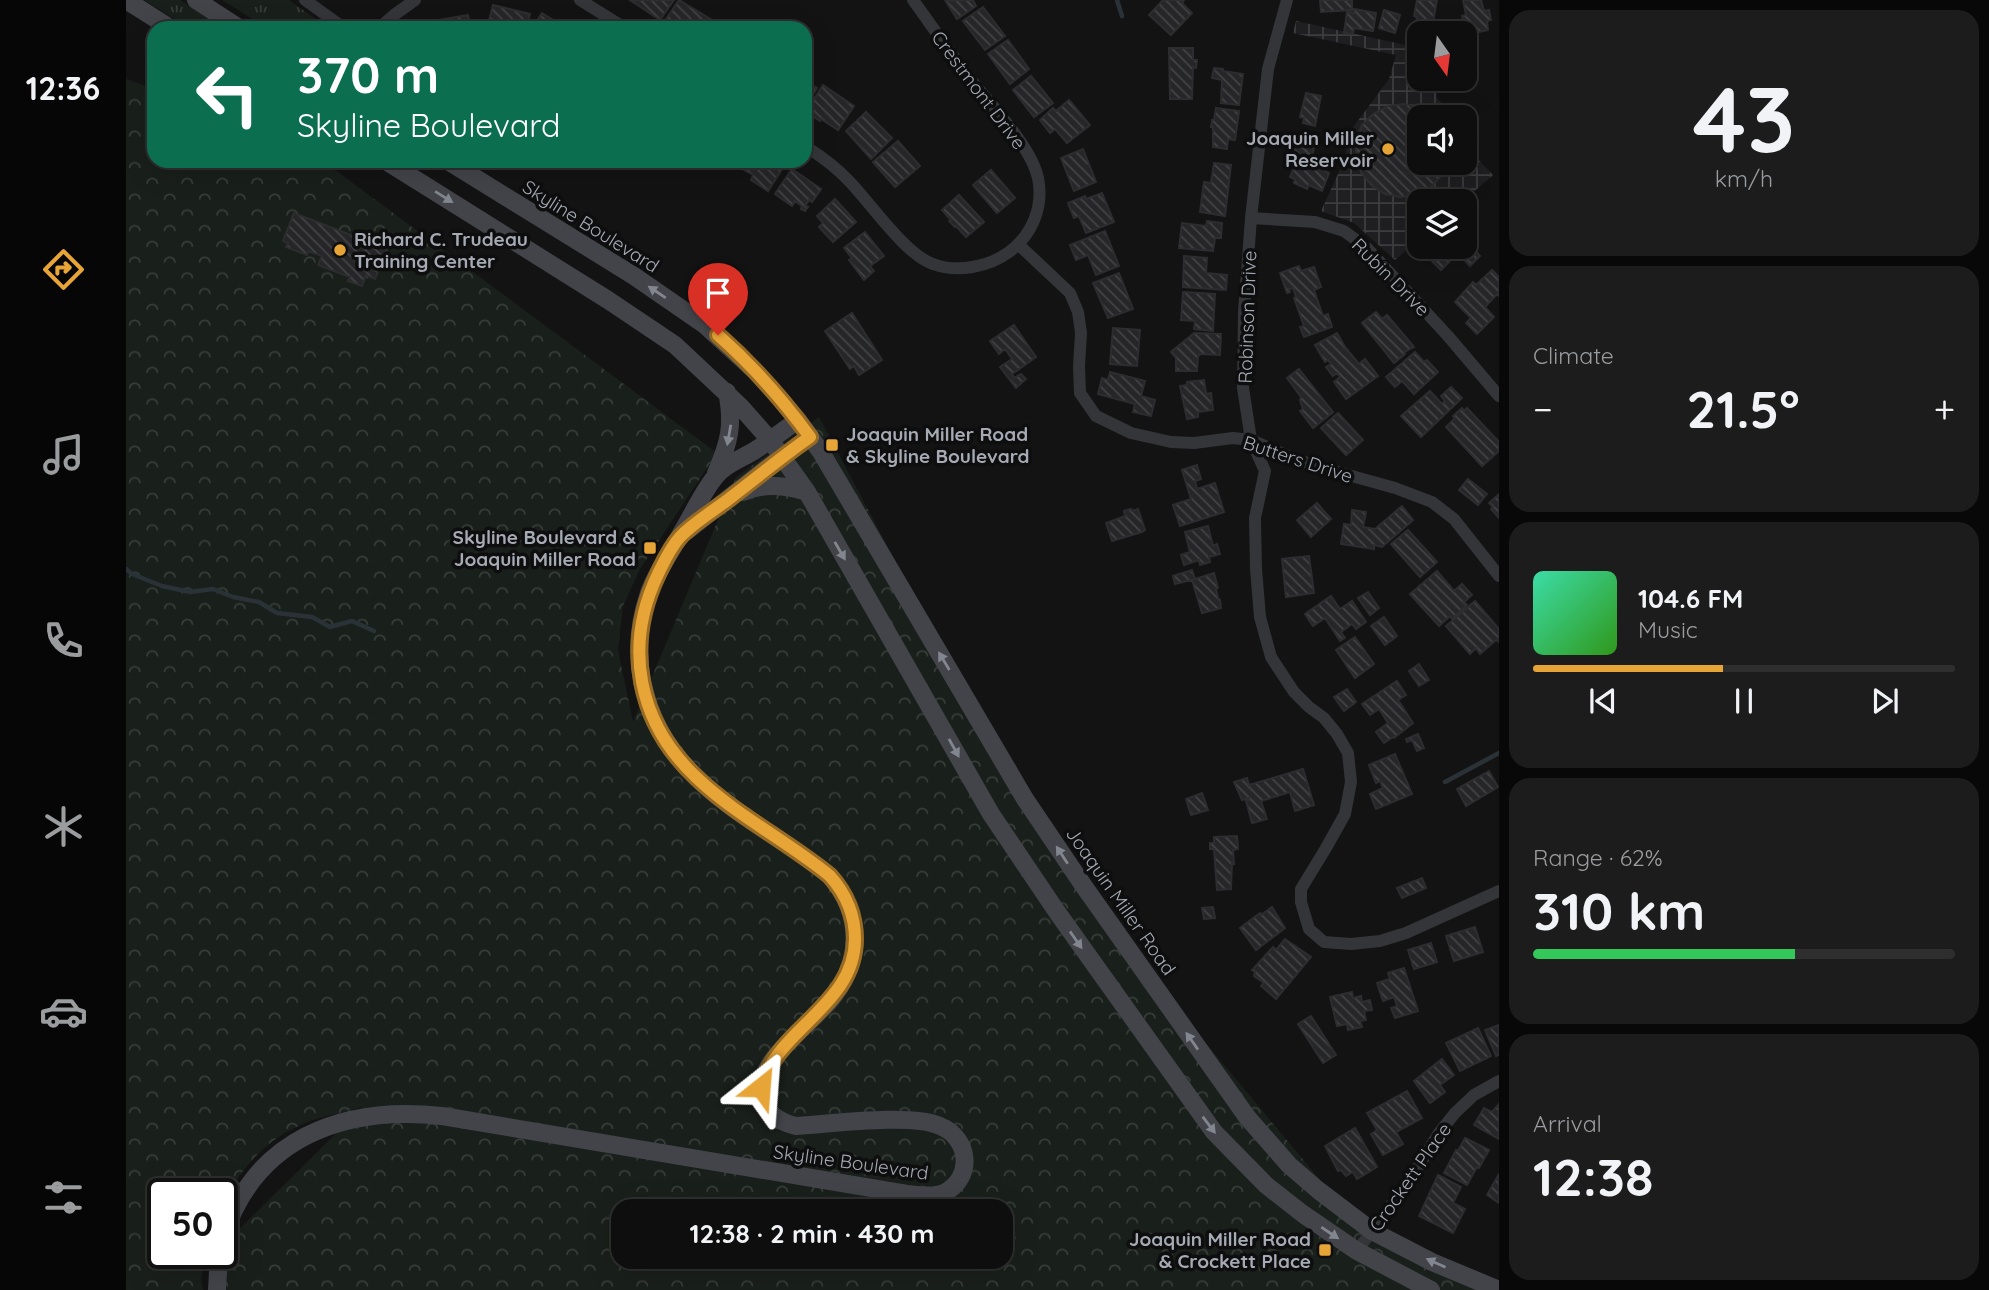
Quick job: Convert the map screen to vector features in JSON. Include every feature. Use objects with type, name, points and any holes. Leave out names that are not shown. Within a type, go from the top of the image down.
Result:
[{"type":"main road","points":[[126,0],[159,21]]},
{"type":"main road","points":[[196,0],[228,21]]},
{"type":"main road","points":[[397,168],[675,345],[727,392],[770,440],[807,492],[991,814],[1057,912],[1214,1132],[1266,1185],[1303,1214],[1357,1251],[1431,1290]]},
{"type":"main road","name":"Skyline Boulevard","points":[[459,168],[634,276],[705,325],[754,370],[810,437],[679,538]]},
{"type":"main road","points":[[715,476],[731,430],[727,392]]},
{"type":"main road","name":"Skyline Boulevard","points":[[238,1201],[258,1174],[285,1150],[321,1128],[375,1114],[419,1113],[442,1116],[907,1194],[942,1194],[961,1177],[965,1166],[962,1147],[957,1137],[939,1125],[902,1121],[796,1126],[776,1118],[765,1105],[761,1087],[772,1061],[828,1003],[846,976],[855,946],[853,916],[839,886],[830,876],[719,797],[687,769],[664,738],[645,698],[638,648],[639,631],[650,591],[667,556],[715,476],[798,420]]},
{"type":"main road","name":"Joaquin Miller Road","points":[[810,437],[1025,799],[1247,1117],[1289,1165],[1372,1231],[1432,1262],[1499,1290]]},
{"type":"main road","points":[[733,496],[761,486],[774,485],[807,492]]},
{"type":"main road","points":[[216,1290],[218,1269]]},
{"type":"street","points":[[305,0],[334,21]]},
{"type":"street","points":[[387,21],[415,0]]},
{"type":"street","points":[[580,0],[614,21]]},
{"type":"street","name":"Crestmont Drive","points":[[812,150],[848,180],[910,250],[932,264],[956,268],[979,266],[999,260],[1030,232],[1040,205],[1038,177],[1024,147],[913,0]]},
{"type":"street","name":"Robinson Drive","points":[[1287,0],[1268,69],[1251,218],[1243,351],[1244,388],[1251,440],[1265,471],[1255,518],[1256,569],[1261,617],[1270,657],[1294,692],[1325,718],[1337,734],[1348,753],[1351,782],[1345,814],[1301,889],[1301,902],[1309,929],[1324,942],[1351,944],[1380,941],[1406,933],[1499,891]]},
{"type":"street","name":"Rubin Drive","points":[[1251,218],[1315,222],[1343,231],[1367,248],[1499,396]]},
{"type":"street","name":"Butters Drive","points":[[1019,244],[1070,293],[1081,332],[1080,393],[1096,416],[1131,433],[1171,442],[1194,443],[1233,438],[1251,440],[1295,459],[1395,488],[1432,502],[1454,519],[1499,576]]},
{"type":"street","name":"Crockett Place","points":[[1357,1251],[1412,1177],[1454,1113],[1474,1096],[1499,1081]]},
{"type":"shaded area","points":[[1296,21],[1407,45],[1407,91],[1436,91],[1437,98],[1444,105],[1407,105],[1407,175],[1477,175],[1477,158],[1493,175],[1477,189],[1407,189],[1407,250],[1395,260],[1354,223],[1321,211],[1344,161],[1351,130],[1389,79],[1396,55],[1293,33]]},
{"type":"green space","points":[[144,0],[180,0],[213,21],[178,21]]},
{"type":"green space","points":[[222,0],[289,0],[318,21],[256,21]]},
{"type":"green space","points":[[126,79],[147,86],[147,168],[332,168],[717,453],[640,569],[623,606],[618,650],[633,722],[736,477],[819,417],[936,638],[1057,836],[1184,1017],[1336,1199],[1403,1246],[1499,1290],[217,1290],[219,1269],[238,1269],[238,1230],[363,1107],[310,1121],[281,1135],[257,1154],[238,1178],[147,1178],[147,1269],[203,1269],[203,1290],[126,1290]]},
{"type":"building","points":[[630,0],[674,0],[660,20]]},
{"type":"building","points":[[679,0],[712,20],[711,21],[665,21]]},
{"type":"building","points":[[945,0],[973,0],[976,6],[957,19]]},
{"type":"building","points":[[1163,0],[1184,0],[1182,3],[1192,13],[1171,35],[1149,15]]},
{"type":"building","points":[[1320,0],[1352,0],[1352,10],[1321,12]]},
{"type":"building","points":[[1417,0],[1437,0],[1433,21],[1416,21],[1417,17],[1414,16]]},
{"type":"building","points":[[1463,0],[1481,0],[1484,11],[1489,10],[1491,20],[1487,21],[1488,30],[1477,32],[1477,21],[1463,21],[1462,16],[1466,15]]},
{"type":"building","points":[[493,5],[530,14],[528,21],[489,21]]},
{"type":"building","points":[[983,7],[1005,36],[985,50],[963,21]]},
{"type":"building","points":[[1354,9],[1376,13],[1373,31],[1354,28],[1353,34],[1344,33],[1347,12],[1354,13]]},
{"type":"building","points":[[1384,10],[1400,15],[1395,33],[1379,28]]},
{"type":"building","points":[[542,13],[555,21],[537,21]]},
{"type":"building","points":[[468,15],[469,21],[433,21]]},
{"type":"building","points":[[1008,40],[1029,69],[1010,84],[988,54]]},
{"type":"building","points":[[1169,48],[1193,48],[1193,60],[1197,60],[1196,68],[1193,67],[1192,99],[1170,99]]},
{"type":"building","points":[[1214,68],[1243,74],[1239,105],[1221,103],[1222,80],[1212,78]]},
{"type":"building","points":[[1031,76],[1053,103],[1034,117],[1013,90]]},
{"type":"building","points":[[823,85],[854,106],[838,130],[812,116],[812,102]]},
{"type":"building","points":[[1306,93],[1321,96],[1315,126],[1303,123],[1304,118],[1300,117]]},
{"type":"building","points":[[1069,100],[1090,125],[1067,143],[1055,129],[1050,133],[1040,120],[1053,108],[1056,111]]},
{"type":"building","name":"Joaquin Miller Reservoir","points":[[1404,104],[1409,105],[1407,105],[1407,175],[1442,175],[1428,189],[1407,189],[1407,196],[1385,194],[1371,185],[1361,172],[1356,157],[1356,141],[1362,125],[1373,114],[1388,106]]},
{"type":"building","points":[[1216,108],[1239,111],[1235,140],[1228,139],[1227,149],[1213,147],[1211,127]]},
{"type":"building","points":[[866,112],[892,138],[871,159],[846,131]]},
{"type":"building","points":[[1297,140],[1315,144],[1311,161],[1293,156]]},
{"type":"building","points":[[898,141],[920,166],[895,187],[873,162]]},
{"type":"building","points":[[1083,149],[1096,182],[1074,191],[1061,158]]},
{"type":"building","points":[[1298,159],[1329,173],[1322,191],[1309,185],[1307,189],[1294,183],[1295,179],[1290,177]]},
{"type":"building","points":[[1214,163],[1231,165],[1225,216],[1200,212],[1204,182],[1211,183]]},
{"type":"building","points":[[783,168],[768,191],[751,180],[753,175],[744,170]]},
{"type":"building","points":[[792,169],[821,189],[812,202],[809,200],[805,211],[795,201],[792,206],[775,194]]},
{"type":"building","points":[[991,170],[1015,198],[997,213],[973,185]]},
{"type":"building","points":[[1102,193],[1114,222],[1086,233],[1079,216],[1074,218],[1068,203]]},
{"type":"building","points":[[959,195],[984,222],[966,237],[942,210]]},
{"type":"building","points":[[835,199],[856,222],[833,242],[819,227],[823,223],[817,216]]},
{"type":"building","name":"Richard C. Trudeau Training Center","points":[[294,213],[387,249],[375,279],[366,275],[362,286],[348,281],[350,277],[318,265],[322,256],[308,251],[307,255],[286,247],[288,243],[283,241]]},
{"type":"building","points":[[1207,221],[1222,223],[1221,238],[1215,238],[1213,251],[1179,248],[1182,223],[1206,226]]},
{"type":"building","points":[[1105,231],[1119,266],[1096,275],[1088,255],[1076,260],[1070,245]]},
{"type":"building","points":[[865,232],[884,256],[870,266],[874,271],[864,280],[849,260],[852,258],[844,248]]},
{"type":"building","points":[[1184,256],[1207,258],[1206,273],[1227,275],[1226,290],[1183,287]]},
{"type":"building","points":[[1430,259],[1452,259],[1441,270]]},
{"type":"building","points":[[1464,259],[1477,259],[1470,266]]},
{"type":"building","points":[[1299,266],[1301,271],[1314,267],[1321,287],[1314,290],[1323,316],[1328,314],[1332,327],[1304,337],[1300,327],[1304,326],[1293,288],[1287,293],[1280,273]]},
{"type":"building","points":[[1492,270],[1499,277],[1499,296],[1497,294],[1485,307],[1494,317],[1477,334],[1466,323],[1471,318],[1455,302],[1473,282],[1476,285]]},
{"type":"building","points":[[1119,273],[1133,309],[1108,318],[1093,283]]},
{"type":"building","points":[[1183,292],[1215,294],[1213,331],[1194,329],[1195,321],[1181,320]]},
{"type":"building","points":[[1376,312],[1382,319],[1387,315],[1414,347],[1404,352],[1394,363],[1362,323]]},
{"type":"building","points":[[852,313],[882,360],[859,375],[854,366],[850,369],[825,331]]},
{"type":"building","points":[[1014,325],[1036,357],[1012,374],[1014,378],[1021,374],[1026,379],[1016,388],[1000,367],[1012,359],[1005,349],[999,354],[990,341]]},
{"type":"building","points":[[1113,328],[1140,330],[1137,366],[1110,364]]},
{"type":"building","points":[[1194,333],[1221,334],[1220,355],[1200,354],[1197,371],[1176,371],[1176,358],[1171,352]]},
{"type":"building","points":[[1337,333],[1359,364],[1365,359],[1378,376],[1346,399],[1334,382],[1340,377],[1337,373],[1333,376],[1326,367],[1331,364],[1328,360],[1325,362],[1315,345]]},
{"type":"building","points":[[1415,352],[1438,372],[1414,394],[1402,381],[1395,387],[1386,377]]},
{"type":"building","points":[[1299,369],[1333,412],[1313,428],[1300,411],[1303,409],[1301,397],[1287,378]]},
{"type":"building","points":[[1110,372],[1145,381],[1141,396],[1155,400],[1151,416],[1133,412],[1135,404],[1098,394],[1102,378],[1108,380]]},
{"type":"building","points":[[1204,380],[1206,394],[1211,393],[1213,410],[1198,412],[1198,417],[1187,419],[1180,386],[1187,385],[1187,382]]},
{"type":"building","points":[[1451,387],[1462,398],[1421,437],[1401,416],[1430,391],[1442,404],[1445,401],[1441,396]]},
{"type":"building","points":[[1462,408],[1464,411],[1467,408],[1499,442],[1499,451],[1482,466],[1446,427]]},
{"type":"building","points":[[1338,413],[1363,440],[1346,455],[1321,428]]},
{"type":"building","points":[[1197,465],[1201,479],[1195,481],[1197,489],[1215,483],[1224,512],[1180,526],[1173,505],[1191,499],[1182,470]]},
{"type":"building","points":[[1468,479],[1487,494],[1478,505],[1459,490]]},
{"type":"building","points":[[1499,494],[1499,518],[1489,503]]},
{"type":"building","points":[[1317,503],[1331,519],[1311,537],[1297,520]]},
{"type":"building","points":[[1402,506],[1413,520],[1382,547],[1374,545],[1374,549],[1341,544],[1344,524],[1351,525],[1352,510],[1366,512],[1363,527],[1375,529]]},
{"type":"building","points":[[1138,509],[1145,530],[1112,541],[1106,523],[1125,516],[1124,511]]},
{"type":"building","points":[[1208,526],[1213,546],[1217,544],[1220,554],[1209,557],[1210,562],[1200,565],[1199,560],[1184,565],[1181,555],[1190,552],[1185,532]]},
{"type":"building","points":[[1408,530],[1437,562],[1420,577],[1391,544]]},
{"type":"building","points":[[1309,556],[1314,593],[1286,597],[1282,559]]},
{"type":"building","points":[[1192,570],[1195,579],[1175,584],[1173,576]]},
{"type":"building","points":[[1437,571],[1454,591],[1462,584],[1472,595],[1464,602],[1467,605],[1452,619],[1450,616],[1439,626],[1410,594]]},
{"type":"building","points":[[1214,573],[1221,608],[1202,613],[1192,580]]},
{"type":"building","points":[[1368,592],[1379,608],[1370,615],[1358,598]]},
{"type":"building","points":[[1331,596],[1340,609],[1352,601],[1366,622],[1356,629],[1352,624],[1341,632],[1345,638],[1340,641],[1325,618],[1313,626],[1305,614]]},
{"type":"building","points":[[1475,601],[1499,629],[1499,642],[1496,640],[1480,654],[1476,648],[1470,654],[1446,626]]},
{"type":"building","points":[[1384,617],[1397,636],[1385,645],[1371,626]]},
{"type":"building","points":[[1355,637],[1374,664],[1355,678],[1336,650]]},
{"type":"building","points":[[1419,664],[1429,680],[1419,686],[1409,671]]},
{"type":"building","points":[[1397,681],[1406,695],[1398,700],[1413,723],[1384,743],[1376,732],[1388,723],[1379,709],[1370,715],[1362,704]]},
{"type":"building","points":[[1347,689],[1356,702],[1344,711],[1334,697]]},
{"type":"building","points":[[1418,734],[1424,748],[1417,751],[1412,740],[1407,742],[1406,739]]},
{"type":"building","points":[[1395,754],[1412,794],[1376,809],[1370,794],[1383,788],[1380,781],[1376,783],[1369,765]]},
{"type":"building","points":[[1303,769],[1314,805],[1295,811],[1290,792],[1261,801],[1267,819],[1252,823],[1246,801],[1249,798],[1242,800],[1234,782],[1247,778],[1249,785]]},
{"type":"building","points":[[1489,771],[1498,787],[1466,806],[1457,789]]},
{"type":"building","points":[[1202,793],[1208,810],[1191,815],[1186,799]]},
{"type":"building","points":[[1237,836],[1238,849],[1233,850],[1231,889],[1217,890],[1214,849],[1210,849],[1210,843],[1214,843],[1214,837]]},
{"type":"building","points":[[1422,878],[1426,888],[1402,898],[1397,888]]},
{"type":"building","points":[[1213,907],[1215,918],[1204,919],[1202,908]]},
{"type":"building","points":[[1272,907],[1285,928],[1256,950],[1240,928]]},
{"type":"building","points":[[1475,927],[1483,952],[1454,961],[1446,936]]},
{"type":"building","points":[[1285,939],[1311,957],[1276,999],[1261,986],[1264,983],[1254,976],[1255,972],[1252,970],[1273,947],[1276,950]]},
{"type":"building","points":[[1431,943],[1437,962],[1414,969],[1408,950]]},
{"type":"building","points":[[1404,968],[1418,1011],[1395,1018],[1391,1008],[1397,1006],[1394,997],[1383,1001],[1377,983],[1390,979],[1388,973]]},
{"type":"building","points":[[1352,992],[1353,998],[1361,996],[1362,1002],[1370,1000],[1372,1010],[1364,1011],[1366,1020],[1360,1021],[1362,1027],[1348,1030],[1347,1024],[1337,1026],[1330,997]]},
{"type":"building","points":[[1311,1016],[1336,1055],[1323,1063],[1298,1024]]},
{"type":"building","points":[[1499,1025],[1499,1055],[1496,1056],[1485,1030]]},
{"type":"building","points":[[1478,1028],[1491,1056],[1460,1071],[1446,1043]]},
{"type":"building","points":[[1442,1059],[1454,1075],[1440,1085],[1445,1092],[1430,1103],[1414,1081]]},
{"type":"building","points":[[1407,1091],[1422,1118],[1396,1132],[1403,1144],[1383,1155],[1371,1134],[1377,1130],[1367,1113]]},
{"type":"building","points":[[1499,1104],[1499,1139],[1474,1125],[1484,1108],[1492,1112]]},
{"type":"building","points":[[1355,1128],[1377,1167],[1357,1179],[1353,1172],[1346,1176],[1341,1170],[1338,1171],[1325,1146]]},
{"type":"building","points":[[1465,1138],[1489,1150],[1467,1185],[1444,1173]]},
{"type":"building","points":[[1499,1174],[1499,1203],[1487,1195]]},
{"type":"building","points":[[1438,1175],[1461,1187],[1453,1203],[1465,1209],[1453,1233],[1419,1216]]},
{"type":"waterway","points":[[1117,0],[1122,16]]},
{"type":"waterway","points":[[126,569],[162,586],[190,592],[213,589],[233,597],[259,602],[277,613],[312,617],[330,627],[352,621],[374,631]]},
{"type":"waterway","points":[[1445,782],[1499,753]]},
{"type":"place","name":"Joaquin Miller Reservoir","points":[[1388,149]]},
{"type":"place","name":"Richard C. Trudeau Training Center","points":[[340,250]]},
{"type":"place","name":"Joaquin Miller Road & Skyline Boulevard","points":[[832,445]]},
{"type":"place","name":"Skyline Boulevard & Joaquin Miller Road","points":[[650,548]]},
{"type":"place","name":"Joaquin Miller Road & Crockett Place","points":[[1325,1250]]},
{"type":"route","points":[[718,335],[754,370],[810,437],[704,517],[679,538],[667,556],[650,591],[639,631],[639,665],[645,698],[664,738],[697,779],[830,876],[846,900],[853,916],[855,931],[851,962],[838,991],[772,1061],[761,1087]]}]
